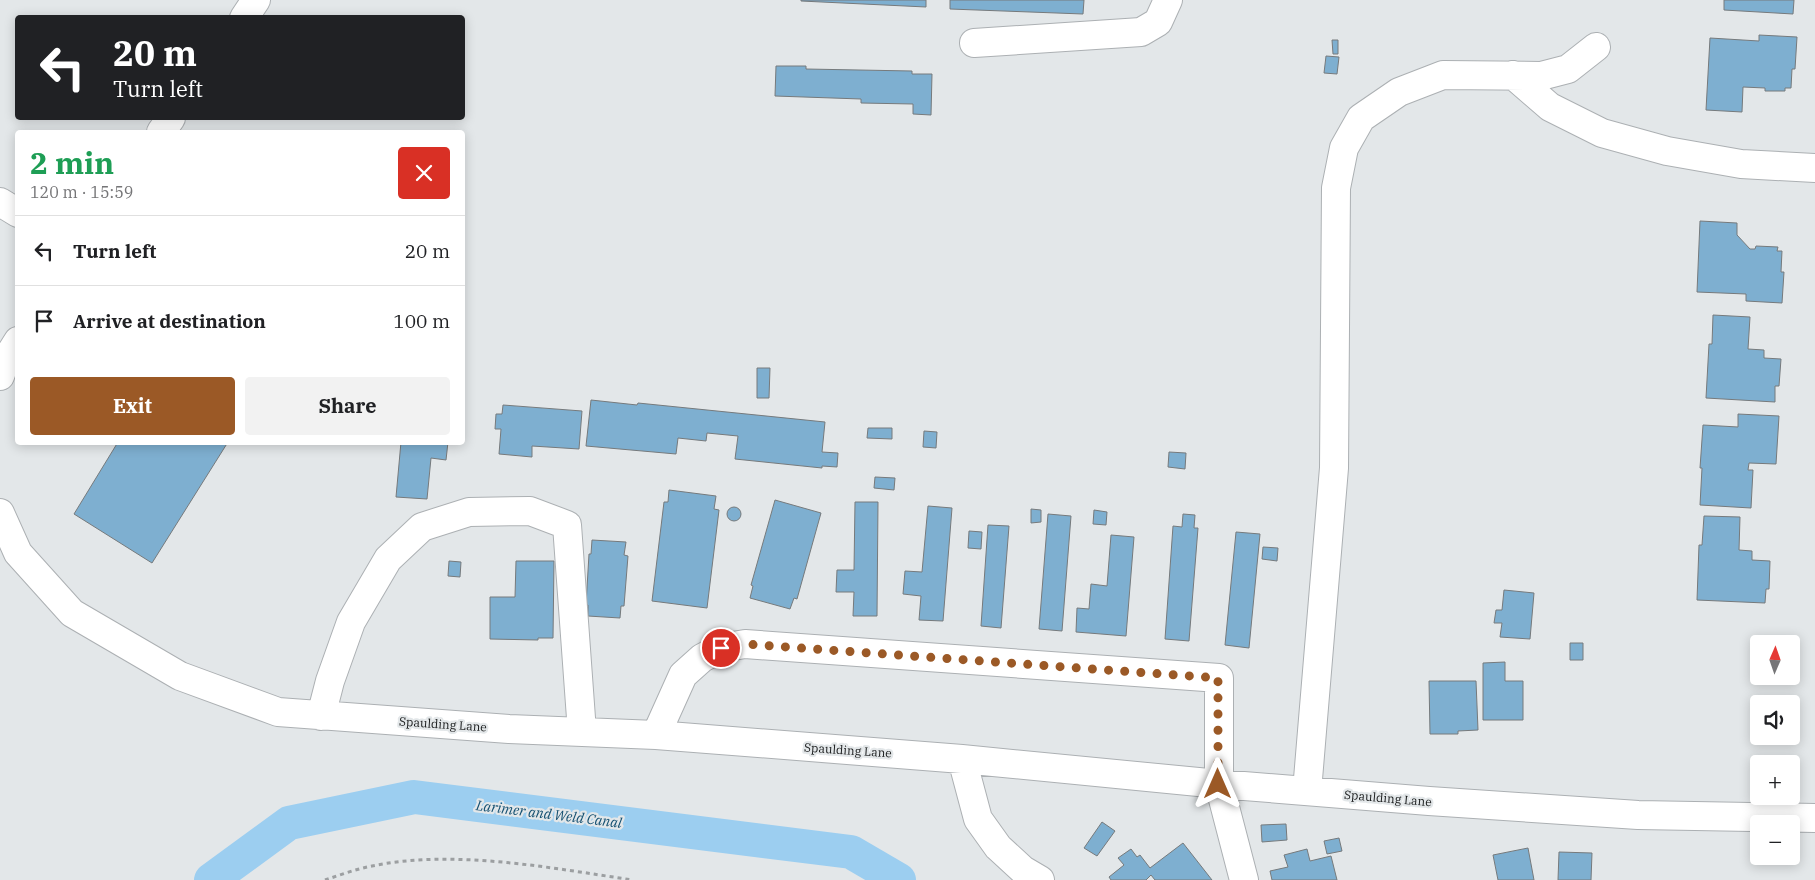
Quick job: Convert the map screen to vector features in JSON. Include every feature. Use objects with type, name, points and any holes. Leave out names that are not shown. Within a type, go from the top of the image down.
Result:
[{"type":"street","points":[[246,15],[256,0]]},
{"type":"street","points":[[974,43],[1141,32],[1158,22],[1168,0]]},
{"type":"street","points":[[1307,791],[1334,468],[1336,188],[1344,148],[1361,118],[1398,92],[1443,74],[1542,76],[1568,69],[1596,47]]},
{"type":"street","points":[[1513,75],[1550,107],[1602,134],[1668,151],[1742,164],[1815,168]]},
{"type":"street","points":[[163,130],[170,120]]},
{"type":"street","points":[[0,202],[15,211]]},
{"type":"street","points":[[0,376],[6,360],[15,346]]},
{"type":"street","points":[[321,716],[330,681],[351,622],[388,559],[422,528],[432,524],[469,512],[530,512],[567,524],[582,732]]},
{"type":"street","name":"Spaulding Lane","points":[[0,513],[18,553],[72,613],[180,676],[278,712],[509,728],[656,735],[962,759],[1218,784],[1638,816],[1815,818]]},
{"type":"street","points":[[656,735],[683,675],[702,658],[721,648],[745,644],[1218,678],[1218,784],[1244,880]]},
{"type":"street","points":[[962,759],[978,819],[998,847],[1023,870],[1040,880]]},
{"type":"path","points":[[325,880],[372,866],[426,860],[477,861],[633,880]]},
{"type":"building","points":[[926,0],[926,7],[801,1]]},
{"type":"building","points":[[950,0],[1084,0],[1083,14],[950,9]]},
{"type":"building","points":[[1724,0],[1794,0],[1793,14],[1724,10]]},
{"type":"building","points":[[1759,35],[1797,37],[1795,69],[1792,69],[1791,88],[1785,88],[1785,91],[1765,91],[1765,88],[1743,87],[1742,112],[1706,110],[1710,38],[1759,41]]},
{"type":"building","points":[[1332,40],[1338,40],[1338,54],[1333,54]]},
{"type":"building","points":[[1326,56],[1339,57],[1337,74],[1324,73]]},
{"type":"building","points":[[776,66],[806,66],[806,69],[912,71],[912,74],[932,74],[931,115],[913,114],[913,104],[861,103],[861,99],[775,96]]},
{"type":"building","points":[[1700,221],[1737,223],[1737,235],[1750,249],[1755,249],[1756,246],[1778,247],[1777,251],[1782,251],[1781,272],[1784,272],[1782,303],[1746,301],[1746,294],[1697,292]]},
{"type":"building","points":[[1713,315],[1750,317],[1748,349],[1764,350],[1764,358],[1781,359],[1779,386],[1775,386],[1775,402],[1706,398],[1709,344],[1712,344]]},
{"type":"building","points":[[757,368],[770,368],[769,398],[757,398]]},
{"type":"building","points":[[591,400],[825,422],[822,452],[838,453],[837,467],[822,466],[822,468],[735,459],[738,436],[707,433],[706,441],[678,438],[676,454],[586,446]]},
{"type":"building","points":[[503,405],[582,411],[579,449],[532,446],[532,457],[499,454],[501,429],[495,429],[496,414],[502,414]]},
{"type":"building","points":[[1738,414],[1779,416],[1776,464],[1749,463],[1748,470],[1753,470],[1751,508],[1700,505],[1703,425],[1738,427]]},
{"type":"building","points":[[868,428],[892,428],[892,439],[867,438]]},
{"type":"building","points":[[924,431],[937,432],[936,448],[923,447]]},
{"type":"building","points":[[116,445],[226,445],[152,563],[74,514]]},
{"type":"building","points":[[401,445],[448,445],[446,460],[431,458],[427,499],[396,497]]},
{"type":"building","points":[[1169,452],[1186,453],[1185,469],[1168,467]]},
{"type":"building","points":[[875,477],[895,478],[894,490],[874,488]]},
{"type":"building","points":[[669,490],[716,496],[714,509],[719,510],[707,608],[652,601],[664,502],[668,502]]},
{"type":"building","points":[[775,500],[821,513],[797,599],[794,598],[790,609],[750,598],[753,586],[751,585]]},
{"type":"building","points":[[855,502],[878,502],[877,616],[853,616],[854,592],[836,592],[837,570],[854,570]]},
{"type":"building","points":[[928,506],[952,508],[943,621],[919,620],[921,596],[903,594],[905,571],[922,572]]},
{"type":"building","points":[[734,507],[739,509],[741,514],[739,519],[734,521],[729,519],[727,514],[729,509]]},
{"type":"building","points":[[1031,509],[1041,510],[1041,522],[1031,523]]},
{"type":"building","points":[[1094,510],[1107,512],[1106,525],[1093,524]]},
{"type":"building","points":[[1048,514],[1071,516],[1062,631],[1039,629]]},
{"type":"building","points":[[1183,514],[1195,515],[1194,528],[1198,528],[1189,641],[1165,639],[1173,526],[1182,527]]},
{"type":"building","points":[[1704,516],[1740,517],[1739,550],[1752,551],[1752,560],[1770,561],[1769,589],[1766,589],[1765,603],[1697,600],[1699,545],[1702,545]]},
{"type":"building","points":[[988,525],[1009,526],[1001,628],[981,626]]},
{"type":"building","points":[[969,531],[982,532],[981,549],[968,548]]},
{"type":"building","points":[[1236,532],[1260,534],[1249,648],[1225,645]]},
{"type":"building","points":[[1111,535],[1134,537],[1126,636],[1076,632],[1077,608],[1089,609],[1091,584],[1107,586]]},
{"type":"building","points":[[592,540],[626,542],[624,555],[628,556],[624,606],[621,606],[620,618],[588,616],[588,605],[586,605],[589,554],[591,554]]},
{"type":"building","points":[[1263,547],[1278,548],[1277,561],[1262,559]]},
{"type":"building","points":[[449,561],[461,562],[460,577],[448,576]]},
{"type":"building","points":[[516,561],[554,561],[553,638],[538,638],[538,640],[490,639],[490,597],[515,597]]},
{"type":"building","points":[[1504,590],[1534,593],[1530,639],[1500,637],[1502,623],[1494,623],[1496,610],[1502,610]]},
{"type":"building","points":[[1570,643],[1583,643],[1583,660],[1570,660]]},
{"type":"building","points":[[1505,662],[1505,681],[1523,681],[1523,720],[1483,720],[1483,663]]},
{"type":"building","points":[[1429,681],[1476,681],[1478,730],[1458,731],[1458,734],[1430,734]]},
{"type":"building","points":[[1102,822],[1115,831],[1097,856],[1084,848]]},
{"type":"building","points":[[1286,824],[1287,840],[1262,842],[1261,825]]},
{"type":"building","points":[[1339,838],[1342,851],[1327,854],[1324,841]]},
{"type":"building","points":[[1183,843],[1212,880],[1155,880],[1151,875],[1146,880],[1111,880],[1109,877],[1124,865],[1118,858],[1131,849],[1137,857],[1140,855],[1150,868]]},
{"type":"building","points":[[1528,848],[1534,880],[1498,880],[1493,855]]},
{"type":"building","points":[[1307,849],[1310,861],[1331,856],[1337,880],[1272,880],[1270,871],[1288,867],[1284,855]]},
{"type":"building","points":[[1559,852],[1592,853],[1591,880],[1558,880]]},
{"type":"waterway","name":"Larimer and Weld Canal","points":[[211,880],[289,823],[414,797],[851,852],[899,880]]},
{"type":"route","points":[[721,648],[745,644],[1218,678],[1218,784]]}]
